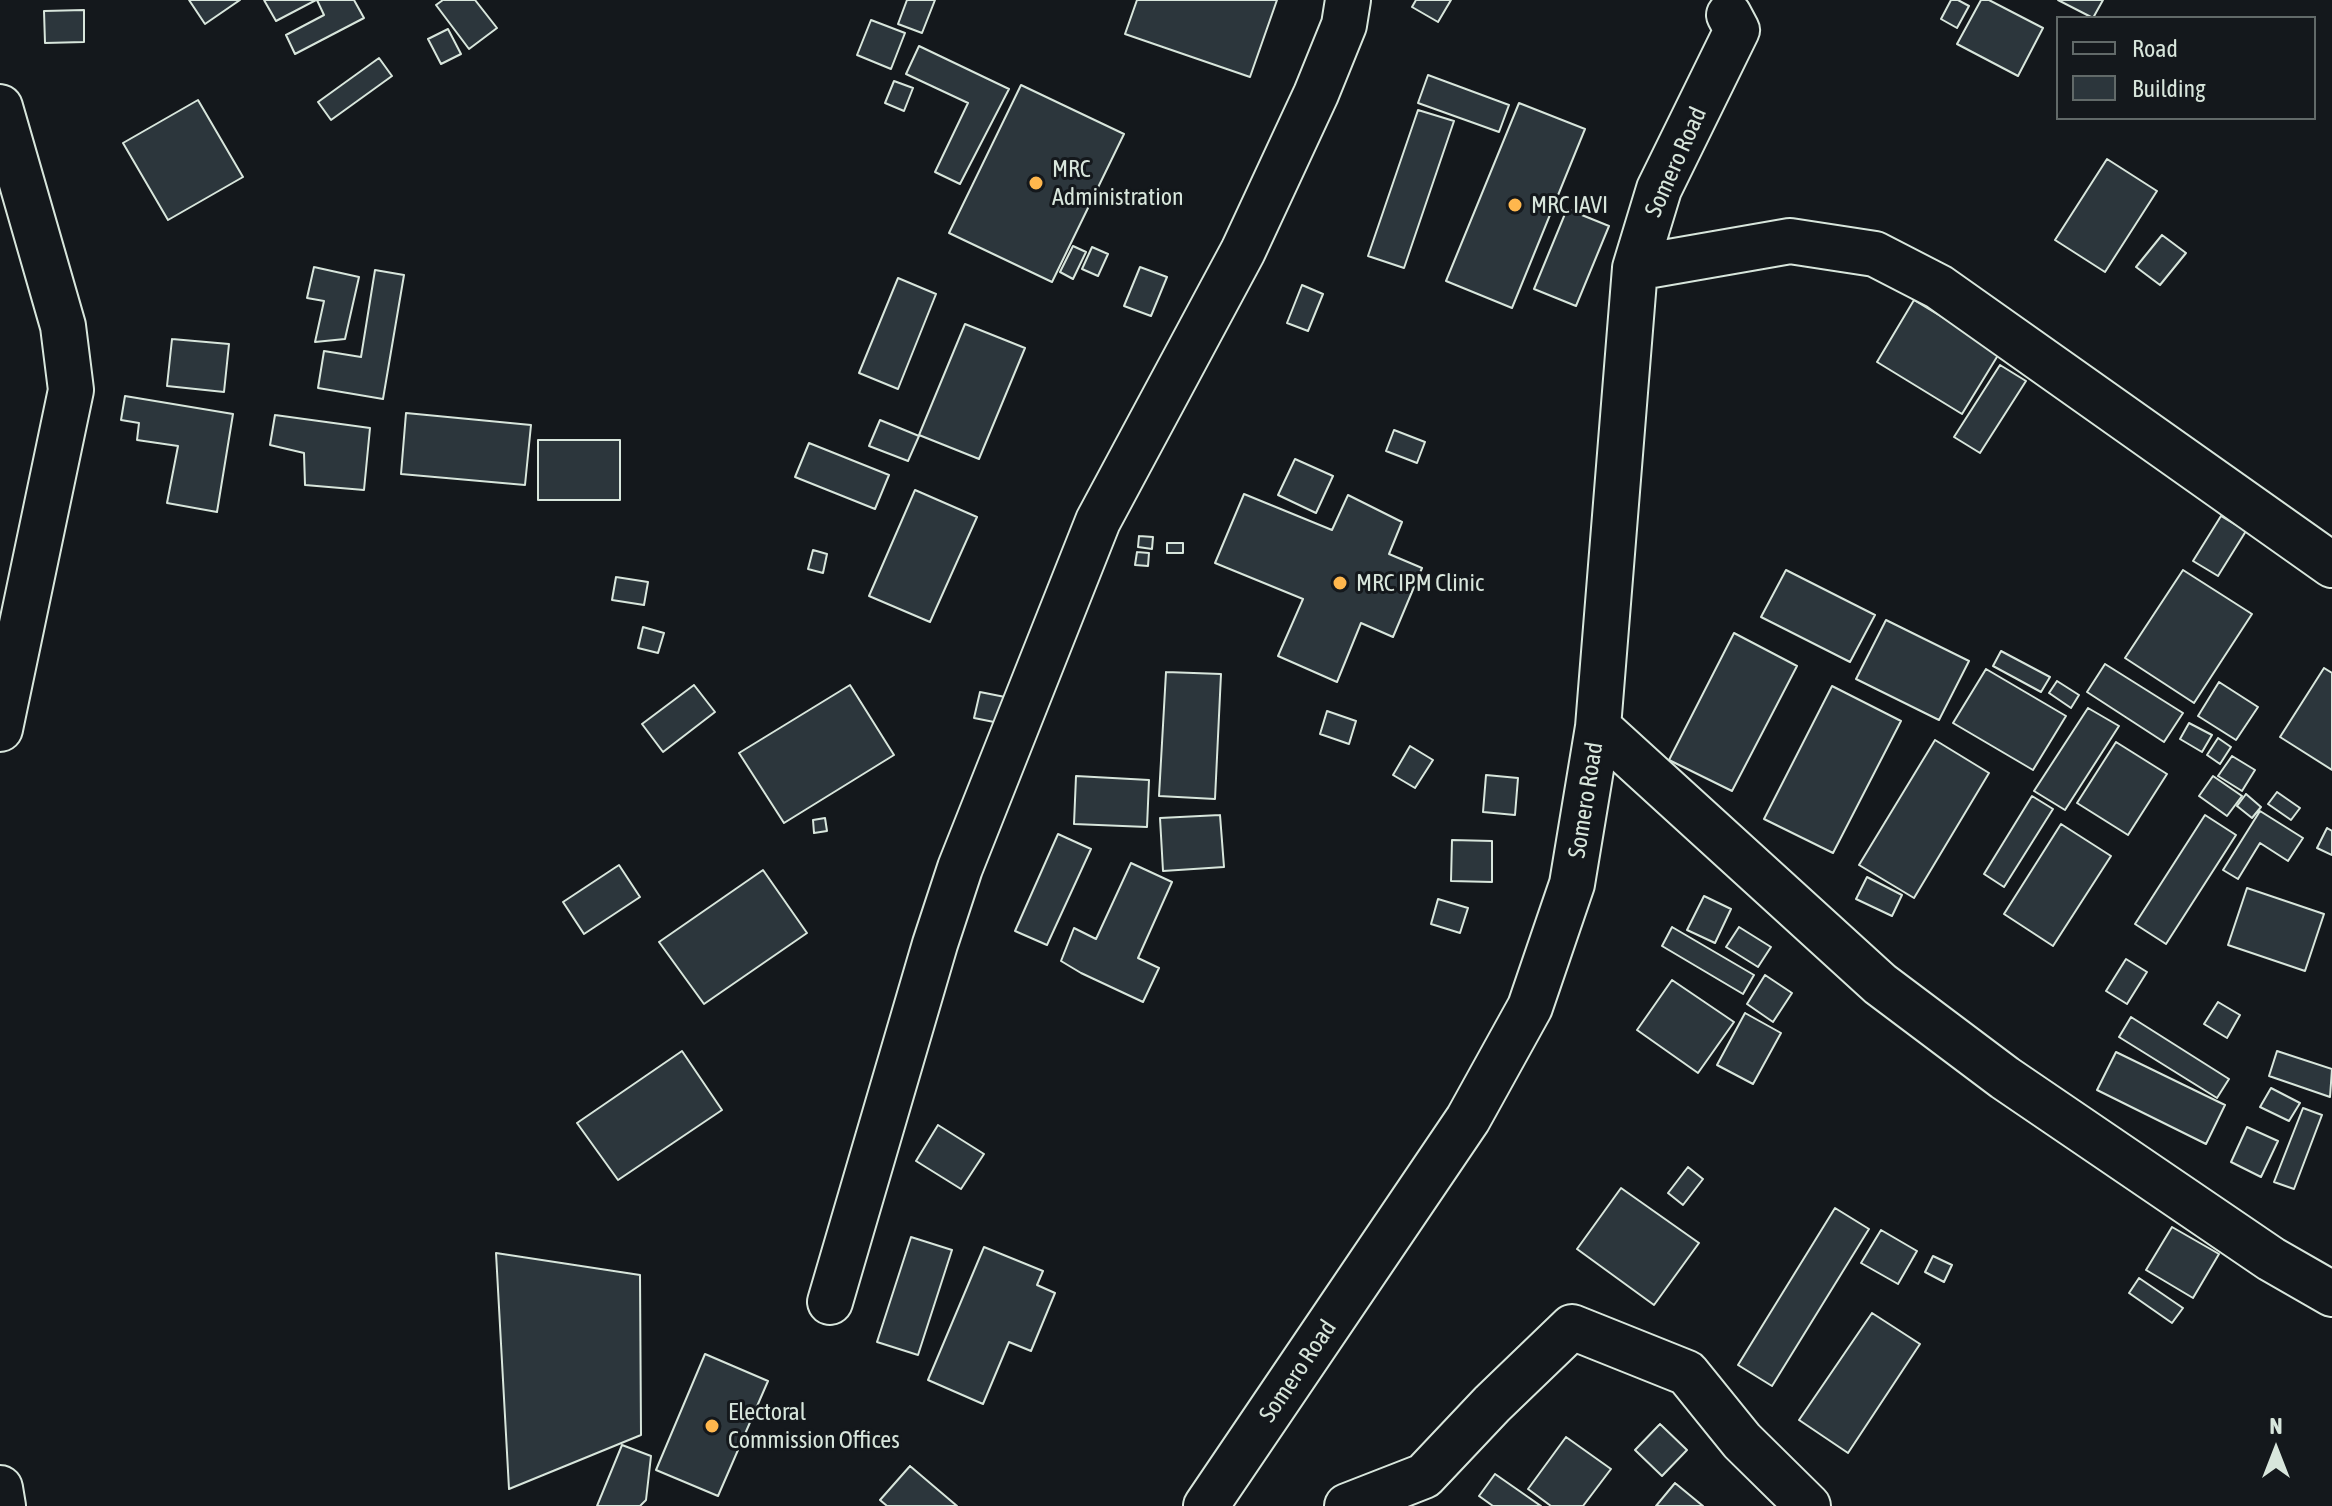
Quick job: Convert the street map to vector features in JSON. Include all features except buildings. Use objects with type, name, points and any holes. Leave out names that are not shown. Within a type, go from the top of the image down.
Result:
[{"type":"street","points":[[830,1302],[935,944],[977,824],[1098,521],[1243,251],[1316,94],[1344,25],[1348,0]]},
{"type":"street","name":"Somero Road","points":[[1206,1506],[1468,1119],[1530,1007],[1572,884],[1598,727],[1635,268],[1659,189],[1737,30],[1737,5]]},
{"type":"street","points":[[0,107],[63,326],[71,390],[0,729]]},
{"type":"street","points":[[1635,268],[1790,241],[1875,254],[1939,287],[2332,565]]},
{"type":"street","points":[[1598,727],[1880,984],[2005,1078],[2271,1259],[2332,1294]]},
{"type":"street","points":[[1347,1506],[1424,1476],[1492,1404],[1572,1327],[1687,1373],[1742,1441],[1808,1506]]},
{"type":"street","points":[[0,1488],[3,1506]]},
{"type":"place","name":"MRC Administration","points":[[1036,183]]},
{"type":"place","name":"MRC IAVI","points":[[1515,205]]},
{"type":"place","name":"MRC IPM Clinic","points":[[1340,583]]},
{"type":"place","name":"Electoral Commission Offices","points":[[712,1426]]}]
